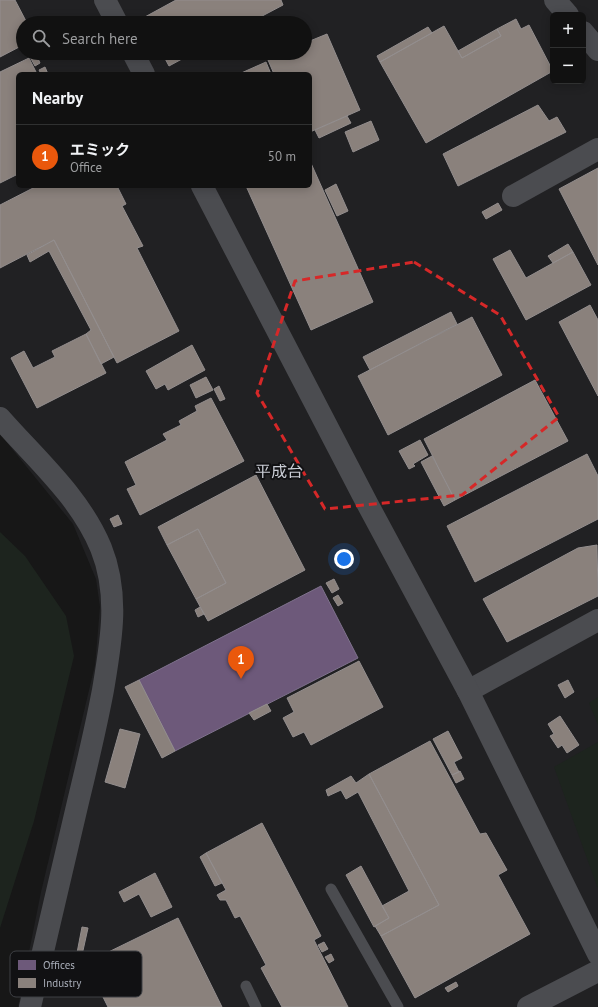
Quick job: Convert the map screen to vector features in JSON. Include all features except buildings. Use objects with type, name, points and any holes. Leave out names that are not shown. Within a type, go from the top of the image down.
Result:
[{"type":"street","points":[[105,0],[113,16]]},
{"type":"street","points":[[555,0],[565,12]]},
{"type":"street","points":[[586,36],[598,50]]},
{"type":"street","points":[[137,60],[143,72]]},
{"type":"street","points":[[513,196],[598,149]]},
{"type":"street","points":[[203,188],[368,505],[468,691],[598,954]]},
{"type":"street","points":[[0,418],[64,489],[85,517],[101,548],[109,573],[112,598],[112,637],[98,715],[43,951]]},
{"type":"street","points":[[468,691],[598,620]]},
{"type":"street","points":[[528,1007],[598,971]]},
{"type":"street","points":[[30,1007],[32,997]]},
{"type":"lane","points":[[331,889],[398,1007]]},
{"type":"lane","points":[[246,986],[256,1007]]},
{"type":"highlighted area","points":[[414,262],[500,315],[559,417],[462,495],[325,509],[257,393],[295,281]]},
{"type":"shaded area","points":[[0,0],[598,0],[598,1007],[18,1007],[20,997],[142,997],[142,951],[29,951],[41,892],[95,665],[100,607],[96,579],[73,524],[0,434]]},
{"type":"shaded area","points":[[0,532],[25,556],[66,616],[74,656],[34,821],[0,928]]},
{"type":"shaded area","points":[[598,697],[598,725],[589,703]]},
{"type":"shaded area","points":[[598,742],[598,889],[554,767]]},
{"type":"place","name":"エミック","points":[[241,679]]},
{"type":"district","name":"平成台","points":[[279,471]]}]
